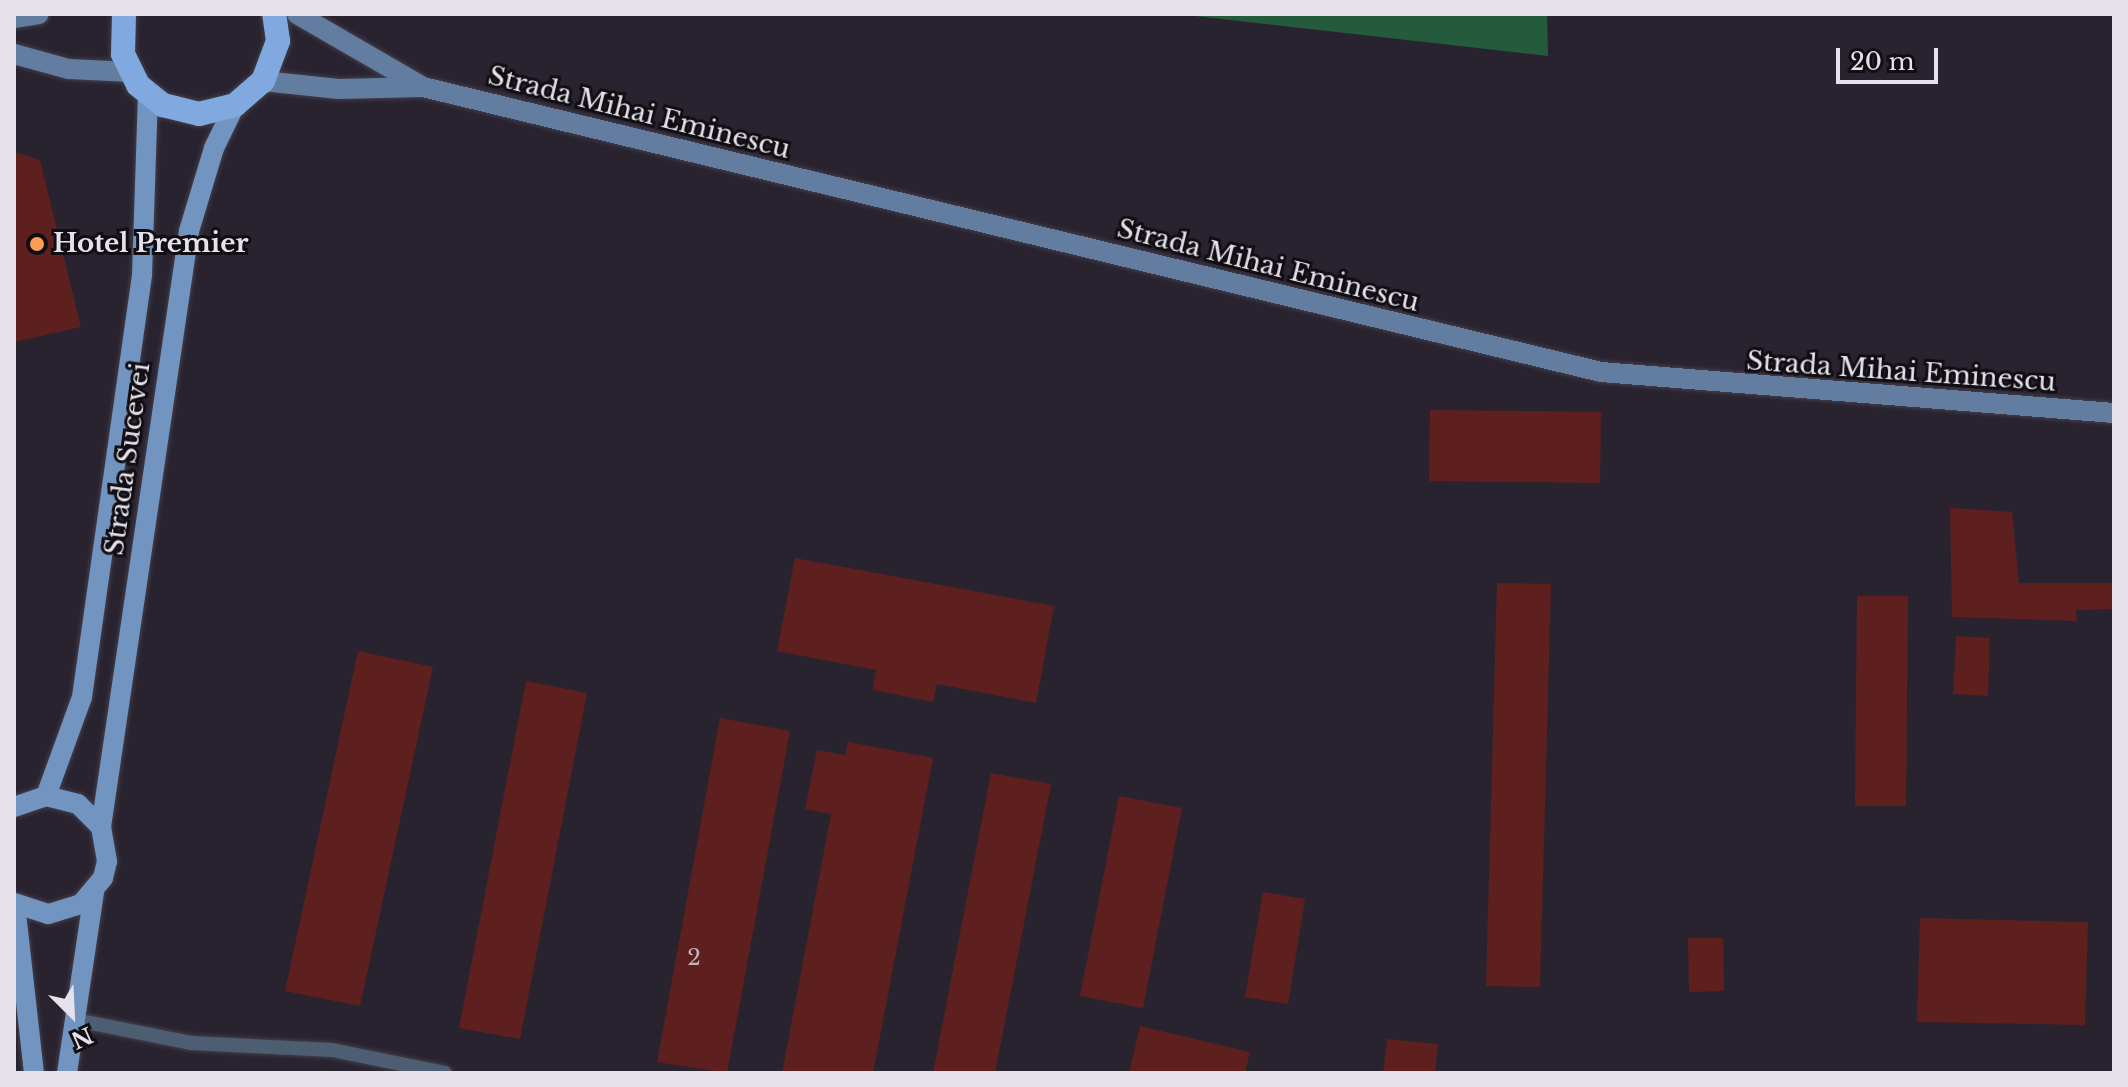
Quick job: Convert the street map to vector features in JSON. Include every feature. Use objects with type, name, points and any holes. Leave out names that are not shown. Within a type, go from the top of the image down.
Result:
[{"type":"highway","points":[[124,14],[121,34],[130,72],[148,95],[163,105],[199,114],[235,105],[263,81],[278,41],[274,14]]},
{"type":"main road","name":"Strada Sucevei","points":[[26,800],[82,697],[146,238],[148,95]]},
{"type":"main road","name":"Strada Sucevei","points":[[94,892],[107,861],[101,827],[186,246],[214,148],[235,105]]},
{"type":"main road","points":[[26,800],[78,804],[101,827]]},
{"type":"main road","points":[[34,1073],[14,904],[48,914],[81,904],[94,892]]},
{"type":"main road","points":[[67,1073],[94,892]]},
{"type":"street","points":[[14,18],[39,14]]},
{"type":"street","points":[[297,14],[423,87]]},
{"type":"street","points":[[14,54],[69,69],[130,72]]},
{"type":"street","points":[[263,81],[339,89],[423,87]]},
{"type":"street","name":"Strada Mihai Eminescu","points":[[423,87],[1601,372],[1664,381],[2114,413]]},
{"type":"lane","points":[[76,1020],[191,1043],[332,1050],[445,1073]]},
{"type":"green space","points":[[1178,14],[1547,14],[1548,56]]},
{"type":"building","name":"Hotel Premier","points":[[14,152],[40,160],[81,327],[14,342]]},
{"type":"building","points":[[1430,410],[1601,412],[1600,483],[1429,481]]},
{"type":"building","points":[[1950,508],[2012,512],[2019,583],[2114,583],[2114,609],[2076,610],[2077,621],[1952,617]]},
{"type":"building","points":[[795,558],[1054,606],[1036,703],[937,684],[933,702],[873,690],[876,670],[777,651]]},
{"type":"building","points":[[1497,583],[1551,584],[1540,987],[1486,986]]},
{"type":"building","points":[[1857,596],[1908,596],[1906,806],[1855,806]]},
{"type":"building","points":[[1956,636],[1990,638],[1988,696],[1953,694]]},
{"type":"building","points":[[358,651],[433,667],[360,1006],[285,991]]},
{"type":"building","points":[[526,681],[587,693],[520,1039],[459,1028]]},
{"type":"building","points":[[720,718],[790,731],[727,1073],[657,1062]]},
{"type":"building","points":[[848,742],[933,758],[873,1073],[782,1073],[831,814],[805,809],[817,750],[845,755]]},
{"type":"building","points":[[991,773],[1051,784],[995,1073],[933,1073]]},
{"type":"building","points":[[1119,796],[1182,808],[1143,1008],[1080,996]]},
{"type":"building","points":[[1263,892],[1305,899],[1288,1004],[1245,997]]},
{"type":"building","points":[[1920,918],[2088,922],[2085,1025],[1917,1022]]},
{"type":"building","points":[[1688,938],[1723,938],[1724,991],[1689,992]]},
{"type":"building","points":[[1140,1026],[1250,1052],[1245,1073],[1129,1073]]},
{"type":"building","points":[[1387,1039],[1438,1044],[1435,1073],[1383,1073]]},
{"type":"place","name":"Hotel Premier","points":[[37,244]]}]
